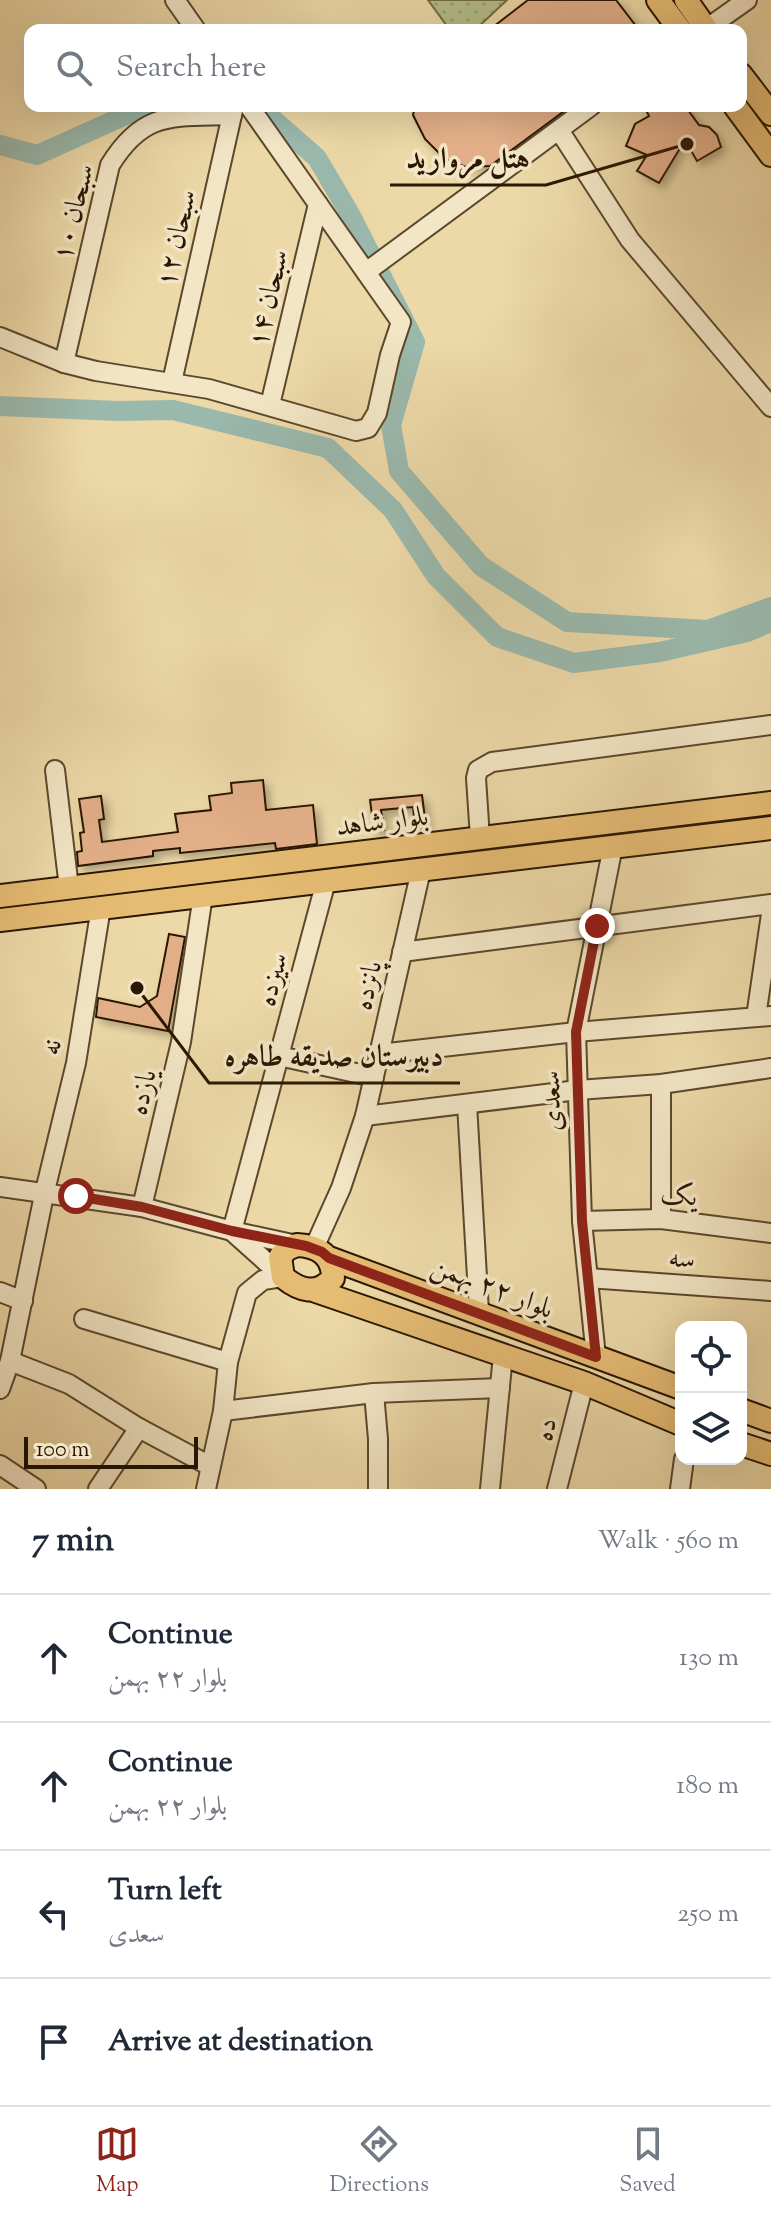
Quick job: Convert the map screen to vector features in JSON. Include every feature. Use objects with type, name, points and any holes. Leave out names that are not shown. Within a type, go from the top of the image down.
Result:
[{"type":"main road","points":[[658,0],[676,24]]},
{"type":"main road","points":[[686,0],[703,24]]},
{"type":"main road","points":[[747,83],[771,114]]},
{"type":"main road","points":[[739,112],[771,155]]},
{"type":"main road","name":"بلوار شاهد","points":[[0,896],[771,803]]},
{"type":"main road","name":"بلوار شاهد","points":[[0,920],[771,828]]},
{"type":"main road","points":[[362,853],[365,876]]},
{"type":"main road","points":[[316,1291],[333,1278],[333,1267],[313,1250],[287,1249],[280,1257],[283,1277],[299,1288],[316,1291],[584,1383],[675,1421]]},
{"type":"main road","name":"بلوار ۲۲ بهمن","points":[[313,1250],[675,1386]]},
{"type":"main road","points":[[747,1412],[771,1421]]},
{"type":"main road","points":[[747,1446],[771,1454]]},
{"type":"street","points":[[175,0],[192,24]]},
{"type":"street","points":[[715,24],[747,0]]},
{"type":"street","name":"سبحان ۱۰","points":[[64,363],[110,165],[123,143],[145,125],[172,117],[223,112]]},
{"type":"street","name":"سبحان ۱۲","points":[[172,382],[233,112]]},
{"type":"street","points":[[0,337],[64,363],[172,382],[363,431],[372,423],[401,322],[253,112]]},
{"type":"street","points":[[366,272],[583,112]]},
{"type":"street","points":[[559,130],[630,240],[771,407]]},
{"type":"street","name":"سبحان ۱۴","points":[[270,405],[318,204]]},
{"type":"street","points":[[480,838],[476,778],[478,770],[492,762],[771,725]]},
{"type":"street","points":[[55,770],[69,888]]},
{"type":"street","name":"سعدی","points":[[596,1357],[582,1221],[576,1032],[613,846]]},
{"type":"street","name":"پانزده","points":[[313,1250],[341,1188],[365,1116],[421,870]]},
{"type":"street","name":"سیزده","points":[[232,1231],[326,881]]},
{"type":"street","name":"یازده","points":[[142,1207],[181,1042],[203,895]]},
{"type":"street","points":[[402,952],[771,904]]},
{"type":"street","name":"نه","points":[[0,1389],[10,1361],[44,1195],[76,1063],[101,907]]},
{"type":"street","points":[[379,1054],[576,1032],[764,1016],[771,914]]},
{"type":"street","points":[[279,1056],[374,1077]]},
{"type":"street","points":[[365,1116],[578,1090],[661,1084],[771,1068]]},
{"type":"street","points":[[661,1084],[661,1219]]},
{"type":"street","points":[[467,1104],[479,1312]]},
{"type":"street","name":"بلوار ۲۲ بهمن","points":[[0,1187],[142,1207],[313,1250]]},
{"type":"street","name":"یک","points":[[582,1221],[661,1219],[771,1233]]},
{"type":"street","name":"بلوار ۲۲ بهمن","points":[[232,1231],[283,1277]]},
{"type":"street","points":[[206,1489],[223,1411],[228,1362],[247,1293],[263,1280],[283,1277]]},
{"type":"street","name":"سه","points":[[588,1278],[771,1291]]},
{"type":"street","points":[[0,1292],[23,1301]]},
{"type":"street","points":[[84,1319],[228,1362]]},
{"type":"street","points":[[490,1489],[503,1355]]},
{"type":"street","points":[[10,1361],[69,1384],[139,1428],[210,1466]]},
{"type":"street","name":"ده","points":[[557,1489],[584,1383]]},
{"type":"street","points":[[223,1411],[374,1393],[500,1388]]},
{"type":"street","points":[[374,1393],[378,1489]]},
{"type":"street","points":[[98,1489],[139,1428]]},
{"type":"street","points":[[0,1465],[36,1489]]},
{"type":"street","points":[[680,1489],[683,1465]]},
{"type":"green space","points":[[428,0],[507,0],[481,24],[446,24]]},
{"type":"building","points":[[528,0],[616,0],[634,24],[497,24]]},
{"type":"building","points":[[414,112],[563,112],[490,166],[466,167],[445,159],[425,139]]},
{"type":"building","points":[[647,112],[689,112],[699,125],[709,127],[717,135],[721,147],[697,161],[685,140],[659,183],[637,171],[647,155],[626,146],[635,124],[649,116]]},
{"type":"building","points":[[263,780],[266,810],[313,805],[317,844],[276,849],[275,843],[180,853],[180,848],[153,851],[153,856],[78,866],[77,852],[82,851],[80,833],[84,832],[79,799],[101,796],[104,819],[99,820],[102,842],[178,832],[175,814],[211,810],[209,796],[232,793],[231,783]]},
{"type":"building","points":[[422,795],[426,826],[415,827],[413,807],[381,810],[384,830],[374,831],[370,800]]},
{"type":"building","points":[[169,934],[185,937],[168,1031],[96,1017],[98,998],[140,1007],[157,996]]},
{"type":"waterway","points":[[0,145],[37,155],[133,112]]},
{"type":"waterway","points":[[267,114],[317,158],[350,214],[415,342],[391,425],[399,471],[481,566],[567,622],[708,630],[771,607]]},
{"type":"waterway","points":[[0,406],[173,410],[328,448],[393,510],[436,576],[497,637],[574,663],[660,652],[747,632],[771,622]]},
{"type":"place","name":"هتل مروارید","points":[[687,144]]},
{"type":"place","name":"دبیرستان صدیقه طاهره","points":[[137,988]]},
{"type":"route","points":[[76,1196],[142,1207],[232,1231],[314,1248],[329,1258],[596,1357],[582,1221],[576,1032],[597,926]]}]
